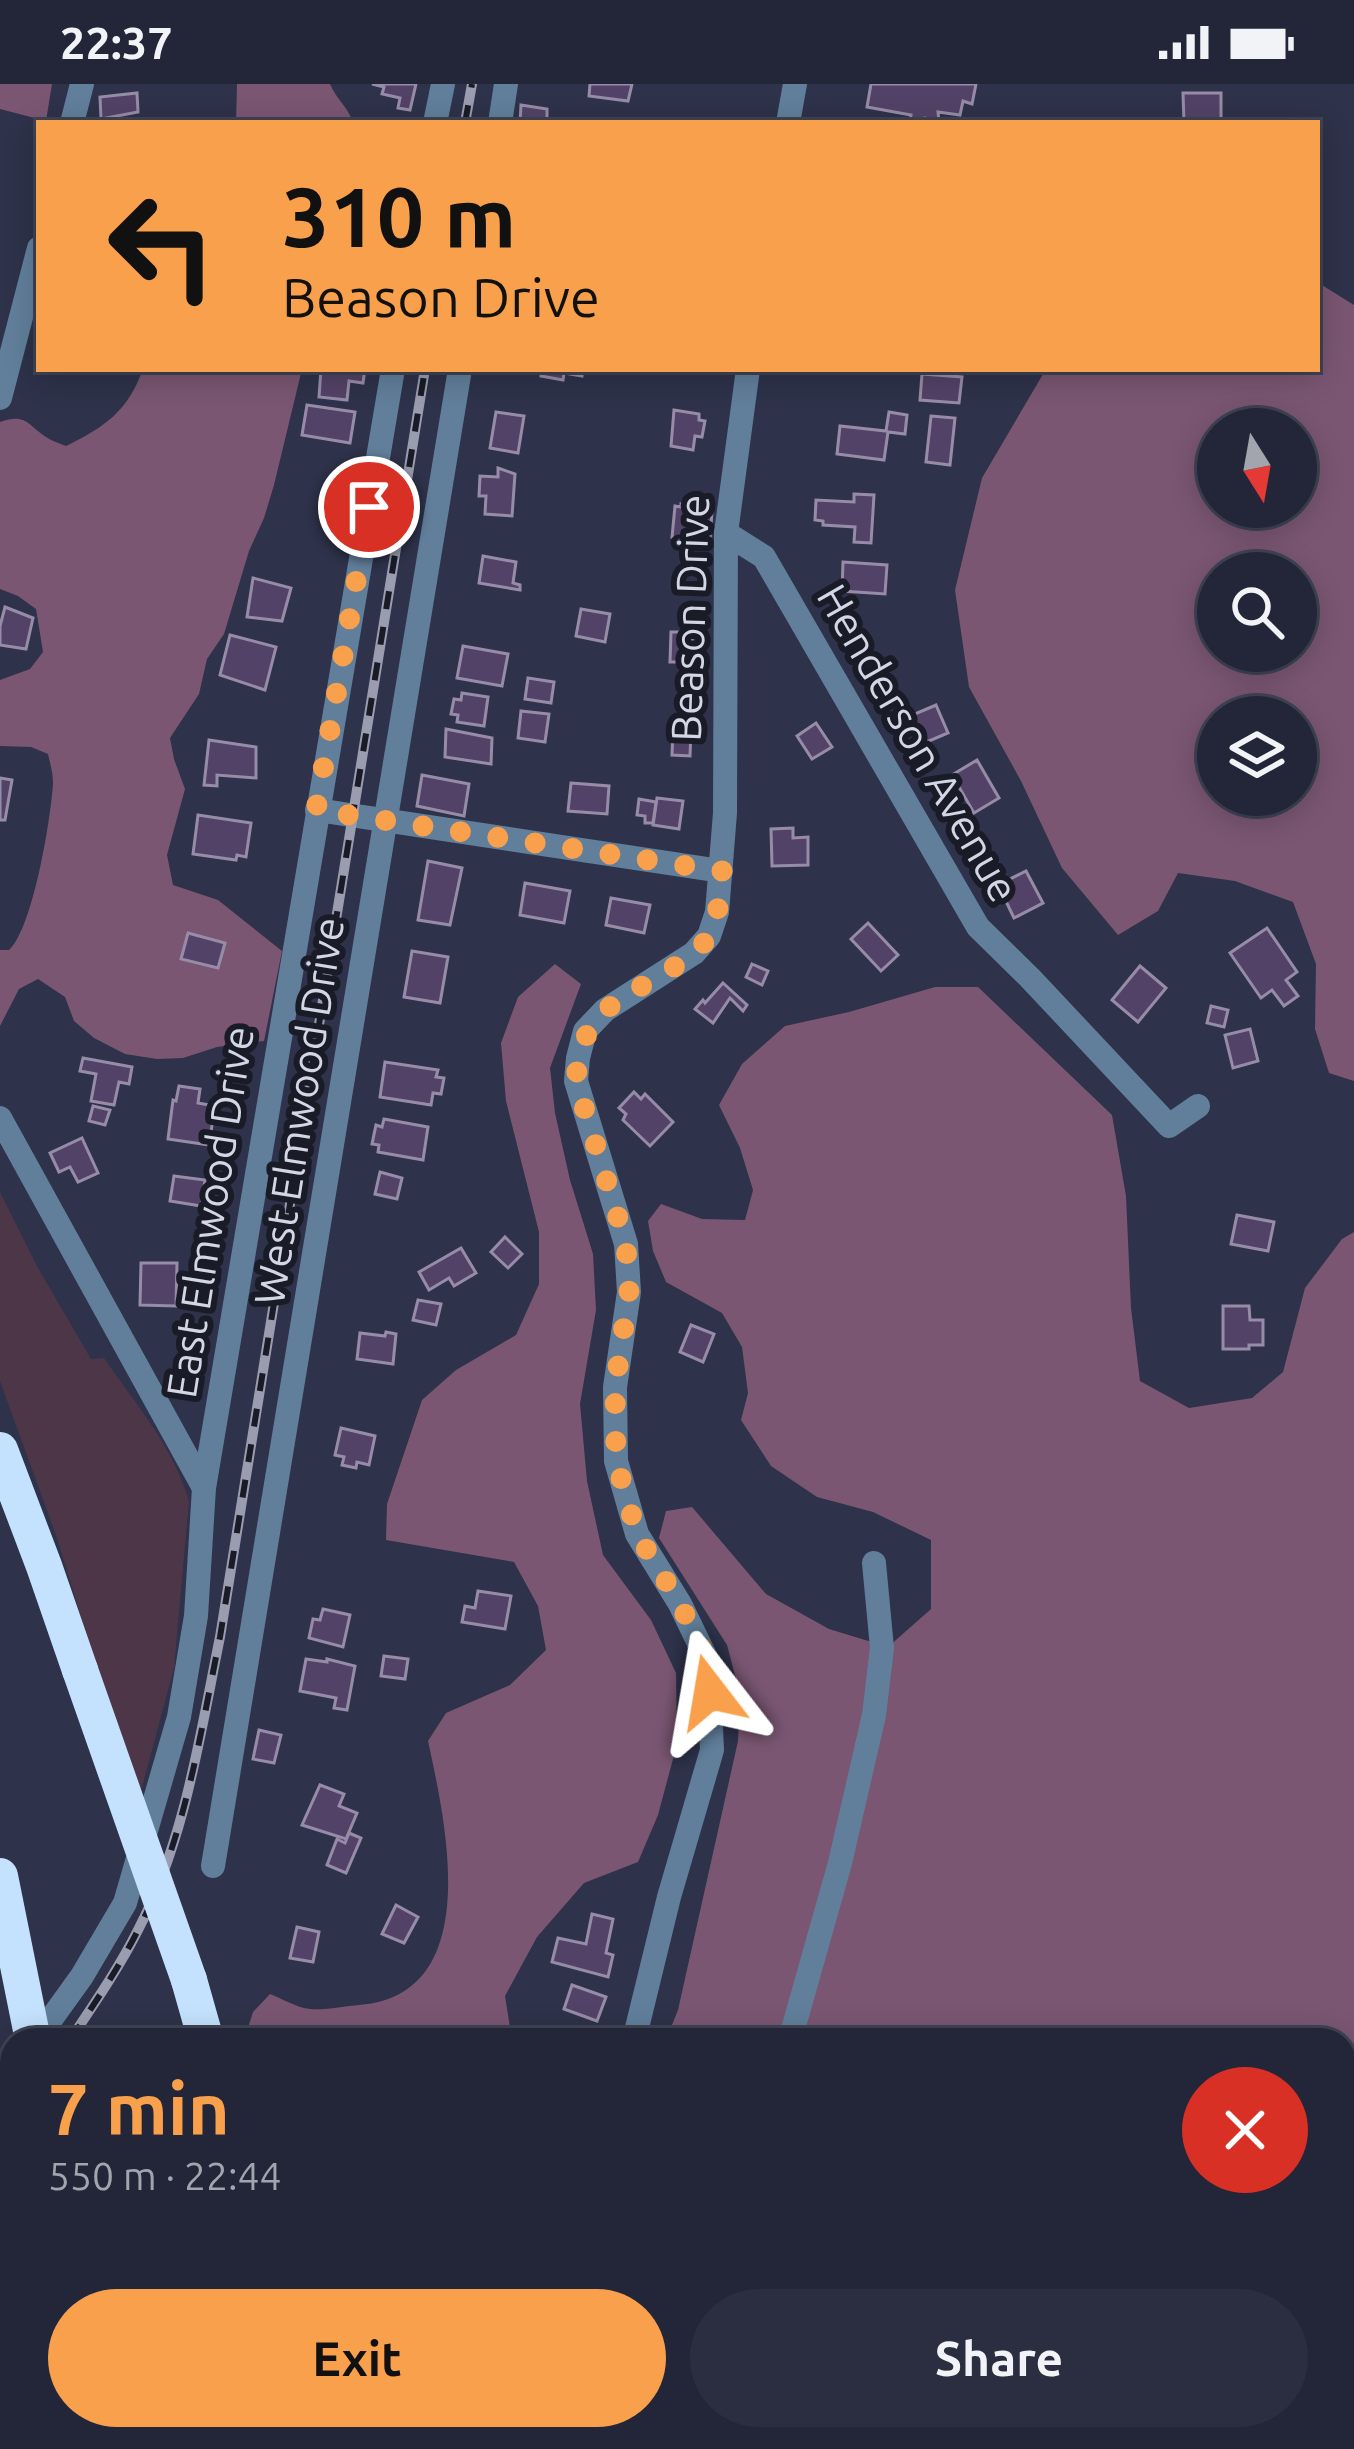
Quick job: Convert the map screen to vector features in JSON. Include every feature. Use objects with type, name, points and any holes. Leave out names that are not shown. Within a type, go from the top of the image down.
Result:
[{"type":"highway","points":[[0,1450],[202,2028]]},
{"type":"highway","points":[[0,1876],[32,2028]]},
{"type":"street","points":[[73,120],[82,84]]},
{"type":"street","points":[[436,120],[443,84]]},
{"type":"street","points":[[500,120],[506,84]]},
{"type":"street","points":[[789,120],[795,84]]},
{"type":"street","points":[[0,398],[36,260]]},
{"type":"street","name":"East Elmwood Drive","points":[[44,2028],[82,1976],[125,1903],[179,1717],[196,1616],[204,1488],[392,372]]},
{"type":"street","name":"West Elmwood Drive","points":[[213,1865],[460,372]]},
{"type":"street","name":"Beason Drive","points":[[640,2028],[669,1897],[712,1750],[708,1662],[680,1604],[637,1534],[616,1461],[615,1387],[629,1292],[626,1244],[576,1081],[586,1031],[604,1010],[694,953],[709,936],[717,912],[725,795],[726,533],[748,372]]},
{"type":"street","name":"Henderson Avenue","points":[[726,533],[764,557],[978,927],[1169,1126],[1198,1106]]},
{"type":"street","points":[[316,810],[722,871]]},
{"type":"street","points":[[0,1118],[204,1488]]},
{"type":"street","points":[[793,2028],[840,1863],[874,1715],[882,1648],[874,1563]]},
{"type":"shaded area","points":[[0,84],[52,84],[46,120],[0,109]]},
{"type":"shaded area","points":[[237,84],[330,84],[352,120],[236,120]]},
{"type":"shaded area","points":[[1320,284],[1354,305],[1354,1081],[1329,1073],[1315,1029],[1316,964],[1293,902],[1235,881],[1178,873],[1158,911],[1118,935],[1062,868],[969,687],[955,590],[982,478],[1044,372],[1320,372]]},
{"type":"shaded area","points":[[142,372],[301,372],[274,485],[224,634],[207,659],[199,694],[170,738],[185,789],[167,855],[173,885],[218,900],[282,951],[264,1041],[217,1047],[183,1058],[125,1054],[94,1038],[74,1021],[65,997],[38,979],[19,989],[0,1026],[0,950],[9,950],[26,920],[45,845],[53,783],[48,754],[31,747],[0,746],[0,680],[30,669],[43,652],[36,609],[0,589],[0,422],[21,420],[66,446],[114,416]]},
{"type":"shaded area","points":[[555,964],[581,984],[550,1068],[570,1180],[593,1254],[596,1310],[580,1404],[587,1481],[603,1555],[651,1620],[676,1673],[677,1744],[658,1815],[638,1862],[584,1883],[537,1937],[505,1996],[510,2028],[248,2028],[253,2012],[270,1994],[310,2009],[359,2005],[399,1994],[425,1971],[441,1939],[448,1900],[443,1816],[428,1741],[446,1713],[510,1685],[546,1650],[538,1606],[514,1562],[386,1540],[387,1504],[422,1400],[456,1370],[516,1335],[539,1284],[539,1232],[506,1101],[501,1043],[518,997]]},
{"type":"shaded area","points":[[935,987],[978,987],[1112,1115],[1126,1196],[1140,1381],[1189,1408],[1252,1398],[1283,1372],[1305,1288],[1342,1239],[1354,1232],[1354,2028],[671,2028],[738,1741],[740,1694],[727,1645],[659,1538],[666,1511],[692,1507],[766,1594],[829,1629],[888,1647],[931,1609],[931,1540],[873,1512],[817,1497],[771,1466],[741,1420],[748,1393],[742,1347],[722,1313],[666,1282],[653,1251],[648,1221],[661,1204],[702,1219],[745,1220],[753,1190],[719,1105],[742,1064],[785,1026]]},
{"type":"shaded area","points":[[0,1192],[91,1359],[104,1358],[141,1409],[174,1463],[189,1501],[174,1668],[141,1791],[0,1381]]},
{"type":"building","points":[[372,84],[416,84],[410,110],[398,108],[400,98],[382,94],[384,87]]},
{"type":"building","points":[[590,84],[632,84],[628,101],[589,96]]},
{"type":"building","points":[[871,84],[976,84],[972,104],[963,101],[960,115],[938,112],[939,120],[910,120],[911,115],[867,107]]},
{"type":"building","points":[[137,93],[138,112],[101,119],[100,97]]},
{"type":"building","points":[[1183,93],[1221,93],[1221,120],[1184,120]]},
{"type":"building","points":[[521,105],[547,109],[547,120],[520,120]]},
{"type":"building","points":[[321,372],[365,372],[363,383],[349,381],[347,400],[319,397]]},
{"type":"building","points":[[542,372],[583,372],[582,376],[564,373],[563,380],[541,376]]},
{"type":"building","points":[[922,374],[962,377],[959,403],[920,400]]},
{"type":"building","points":[[307,405],[355,412],[350,443],[302,435]]},
{"type":"building","points":[[674,410],[699,414],[699,420],[705,421],[693,450],[671,446]]},
{"type":"building","points":[[496,412],[524,416],[518,453],[490,448]]},
{"type":"building","points":[[889,412],[907,415],[905,434],[888,432],[884,460],[837,454],[840,426],[886,431]]},
{"type":"building","points":[[931,416],[955,418],[950,465],[926,462]]},
{"type":"building","points":[[498,468],[515,474],[512,516],[485,514],[486,496],[479,496],[480,476],[498,477]]},
{"type":"building","points":[[854,494],[874,495],[871,543],[854,542],[855,527],[815,520],[816,500],[854,502]]},
{"type":"building","points":[[675,506],[712,511],[710,540],[672,537]]},
{"type":"building","points":[[483,556],[516,562],[513,583],[520,590],[479,583]]},
{"type":"building","points":[[843,562],[887,565],[885,594],[842,591]]},
{"type":"building","points":[[253,578],[291,588],[282,621],[247,617]]},
{"type":"building","points":[[5,607],[33,618],[26,649],[0,645]]},
{"type":"building","points":[[581,609],[610,614],[605,642],[576,636]]},
{"type":"building","points":[[671,632],[693,632],[690,662],[670,662]]},
{"type":"building","points":[[230,635],[276,647],[265,690],[220,675]]},
{"type":"building","points":[[463,646],[508,654],[502,686],[457,678]]},
{"type":"building","points":[[528,678],[554,682],[551,703],[525,699]]},
{"type":"building","points":[[462,693],[488,697],[484,726],[457,722],[458,715],[451,714],[454,699],[461,700]]},
{"type":"building","points":[[936,705],[948,733],[922,744],[910,716]]},
{"type":"building","points":[[521,711],[549,714],[545,742],[518,738]]},
{"type":"building","points":[[816,723],[832,747],[812,759],[797,736]]},
{"type":"building","points":[[446,729],[492,738],[491,764],[445,757]]},
{"type":"building","points":[[673,729],[691,730],[690,756],[672,755]]},
{"type":"building","points":[[209,740],[256,747],[256,778],[217,775],[217,786],[204,785]]},
{"type":"building","points":[[977,760],[999,798],[974,813],[952,775]]},
{"type":"building","points":[[422,775],[469,784],[464,816],[417,806]]},
{"type":"building","points":[[0,778],[12,780],[5,820],[0,820]]},
{"type":"building","points":[[571,783],[609,786],[607,814],[568,811]]},
{"type":"building","points":[[657,798],[683,801],[679,829],[653,825]]},
{"type":"building","points":[[639,799],[656,802],[653,823],[637,815]]},
{"type":"building","points":[[198,815],[251,823],[246,857],[193,854]]},
{"type":"building","points":[[793,828],[793,838],[808,837],[808,865],[772,866],[771,829]]},
{"type":"building","points":[[428,861],[462,868],[450,925],[418,920]]},
{"type":"building","points":[[1026,871],[1043,903],[1014,918],[998,885]]},
{"type":"building","points":[[525,883],[570,891],[564,923],[520,915]]},
{"type":"building","points":[[611,898],[650,905],[644,933],[606,925]]},
{"type":"building","points":[[868,923],[898,955],[881,971],[851,939]]},
{"type":"building","points":[[1267,928],[1297,972],[1286,980],[1298,996],[1284,1006],[1272,990],[1261,998],[1230,953]]},
{"type":"building","points":[[188,933],[225,943],[218,968],[181,959]]},
{"type":"building","points":[[412,951],[448,957],[440,1003],[404,997]]},
{"type":"building","points":[[752,964],[768,971],[762,985],[746,977]]},
{"type":"building","points":[[1140,966],[1166,988],[1138,1022],[1112,1000]]},
{"type":"building","points":[[723,983],[747,1005],[743,1011],[730,998],[713,1023],[695,1009]]},
{"type":"building","points":[[1211,1006],[1228,1010],[1224,1027],[1207,1023]]},
{"type":"building","points":[[1250,1029],[1258,1061],[1233,1068],[1225,1035]]},
{"type":"building","points":[[83,1058],[132,1067],[129,1084],[119,1082],[114,1105],[91,1101],[96,1074],[80,1071]]},
{"type":"building","points":[[385,1062],[438,1070],[436,1077],[444,1078],[441,1094],[433,1093],[431,1105],[380,1097]]},
{"type":"building","points":[[179,1086],[200,1089],[198,1103],[215,1106],[209,1145],[168,1139]]},
{"type":"building","points":[[634,1092],[641,1099],[645,1094],[673,1122],[650,1146],[623,1120],[626,1114],[619,1108]]},
{"type":"building","points":[[93,1106],[110,1110],[105,1125],[89,1121]]},
{"type":"building","points":[[384,1119],[428,1127],[423,1160],[378,1152],[379,1145],[372,1144],[376,1125],[382,1127]]},
{"type":"building","points":[[82,1138],[98,1173],[78,1182],[70,1167],[59,1172],[50,1153]]},
{"type":"building","points":[[380,1172],[402,1178],[397,1199],[375,1194]]},
{"type":"building","points":[[174,1176],[205,1180],[201,1206],[170,1201]]},
{"type":"building","points":[[1237,1215],[1274,1222],[1268,1251],[1231,1244]]},
{"type":"building","points":[[505,1237],[522,1254],[508,1268],[491,1252]]},
{"type":"building","points":[[461,1248],[476,1273],[454,1286],[449,1278],[429,1290],[419,1272]]},
{"type":"building","points":[[141,1263],[177,1263],[176,1306],[140,1305]]},
{"type":"building","points":[[418,1300],[441,1304],[436,1325],[413,1320]]},
{"type":"building","points":[[1223,1306],[1249,1306],[1250,1320],[1263,1320],[1263,1345],[1223,1349]]},
{"type":"building","points":[[691,1325],[714,1334],[703,1362],[680,1352]]},
{"type":"building","points":[[386,1332],[396,1334],[393,1364],[357,1359],[360,1333],[385,1336]]},
{"type":"building","points":[[341,1428],[375,1436],[369,1465],[342,1465],[344,1457],[335,1455]]},
{"type":"building","points":[[478,1591],[511,1596],[505,1629],[462,1622],[465,1606],[475,1608]]},
{"type":"building","points":[[323,1609],[350,1615],[343,1647],[309,1638],[313,1619],[320,1620]]},
{"type":"building","points":[[384,1656],[408,1659],[405,1679],[381,1676]]},
{"type":"building","points":[[306,1659],[355,1666],[347,1710],[334,1708],[336,1698],[300,1691]]},
{"type":"building","points":[[259,1730],[281,1735],[274,1763],[253,1759]]},
{"type":"building","points":[[320,1785],[344,1794],[339,1806],[357,1813],[346,1839],[302,1825]]},
{"type":"building","points":[[349,1833],[361,1838],[346,1873],[327,1865],[337,1839],[345,1843]]},
{"type":"building","points":[[396,1905],[418,1917],[404,1943],[382,1934]]},
{"type":"building","points":[[592,1914],[613,1919],[606,1953],[613,1955],[608,1977],[552,1962],[558,1938],[586,1944]]},
{"type":"building","points":[[297,1927],[319,1932],[313,1962],[290,1958]]},
{"type":"building","points":[[572,1985],[606,1997],[597,2021],[564,2009]]},
{"type":"railway","points":[[466,120],[472,84]]},
{"type":"railway","points":[[78,2028],[123,1958],[154,1896],[198,1749],[425,372]]},
{"type":"route","points":[[369,507],[316,810],[722,871],[709,936],[694,953],[604,1010],[586,1031],[576,1081],[626,1244],[629,1292],[615,1387],[616,1461],[637,1534],[680,1604],[708,1662],[710,1692]]}]
